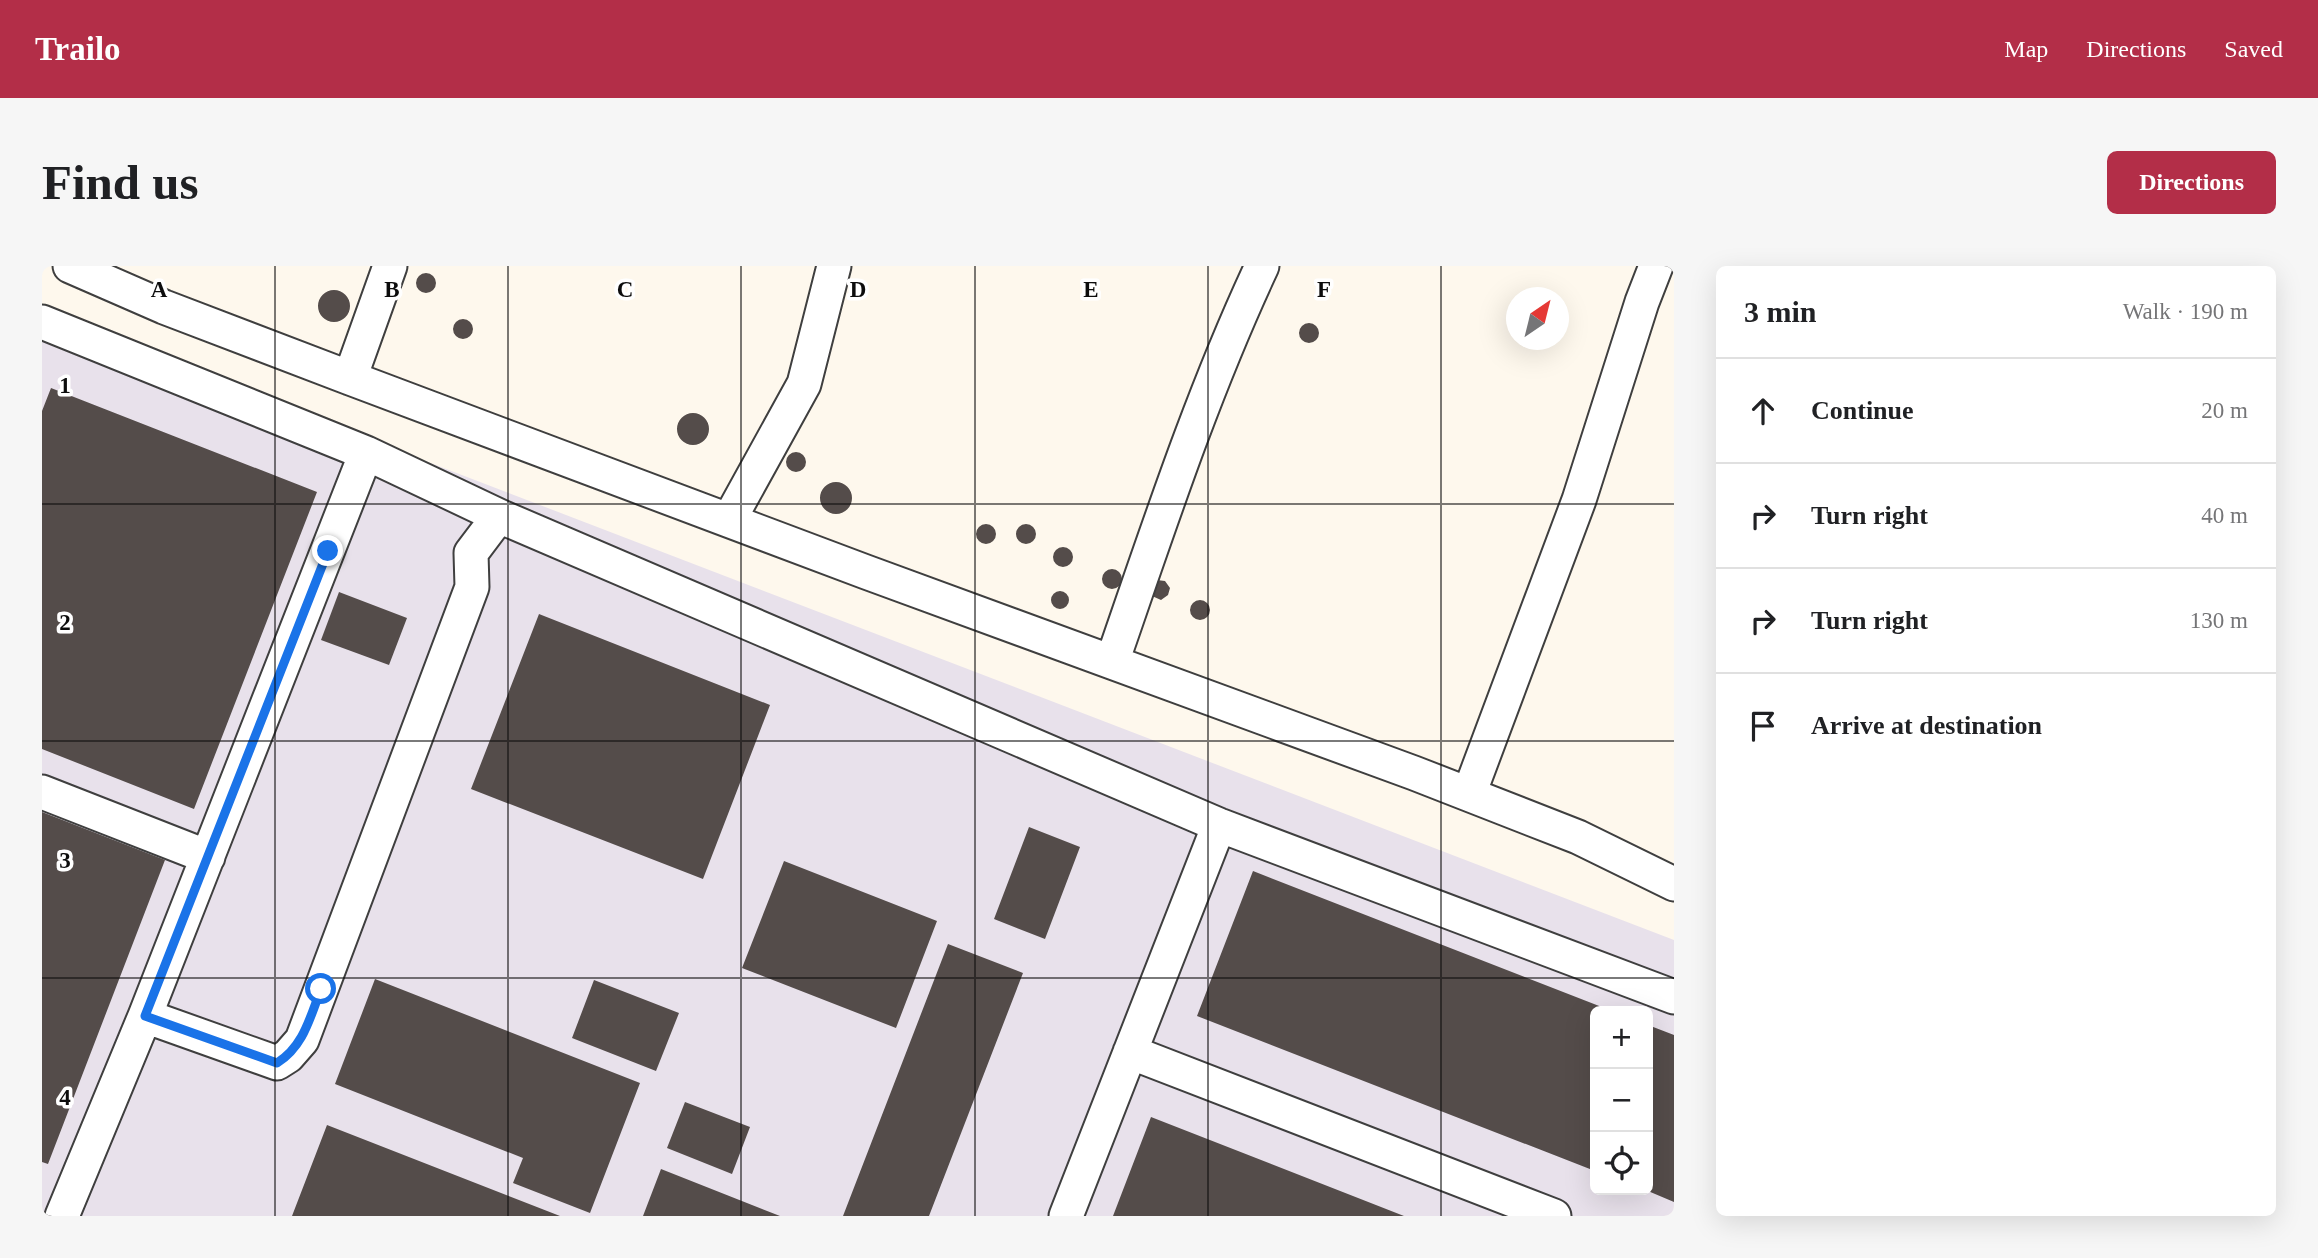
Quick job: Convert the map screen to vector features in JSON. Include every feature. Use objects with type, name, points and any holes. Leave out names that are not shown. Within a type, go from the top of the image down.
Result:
[{"type":"street","points":[[70,266],[164,307],[350,378],[1469,794],[1578,837],[1674,884]]},
{"type":"street","points":[[350,378],[390,266]]},
{"type":"street","points":[[729,520],[804,384],[834,266]]},
{"type":"street","points":[[1112,662],[1230,333],[1262,266]]},
{"type":"street","points":[[1469,794],[1579,500],[1656,266]]},
{"type":"street","points":[[44,328],[366,453],[499,516],[1219,825],[1674,998]]},
{"type":"street","points":[[62,1216],[208,858],[366,453]]},
{"type":"street","points":[[145,1016],[277,1063],[288,1056],[302,1040],[472,587],[471,553],[499,516]]},
{"type":"street","points":[[42,792],[208,858]]},
{"type":"street","points":[[1066,1216],[1219,825]]},
{"type":"street","points":[[1130,1052],[1554,1216]]},
{"type":"shaded area","points":[[42,314],[1674,940],[1674,1216],[42,1216]]},
{"type":"building","points":[[426,273],[433,276],[436,283],[433,290],[426,293],[419,290],[416,283],[419,276]]},
{"type":"building","points":[[334,290],[345,295],[350,306],[345,317],[334,322],[323,317],[318,306],[323,295]]},
{"type":"building","points":[[463,319],[470,322],[473,329],[470,336],[463,339],[456,336],[453,329],[456,322]]},
{"type":"building","points":[[1309,323],[1316,326],[1319,333],[1316,340],[1309,343],[1302,340],[1299,333],[1302,326]]},
{"type":"building","points":[[51,388],[317,492],[194,809],[42,749],[42,411]]},
{"type":"building","points":[[693,413],[704,418],[709,429],[704,440],[693,445],[682,440],[677,429],[682,418]]},
{"type":"building","points":[[796,452],[803,455],[806,462],[803,469],[796,472],[789,469],[786,462],[789,455]]},
{"type":"building","points":[[836,482],[847,487],[852,498],[847,509],[836,514],[825,509],[820,498],[825,487]]},
{"type":"building","points":[[986,524],[993,527],[996,534],[993,541],[986,544],[979,541],[976,534],[979,527]]},
{"type":"building","points":[[1026,524],[1033,527],[1036,534],[1033,541],[1026,544],[1019,541],[1016,534],[1019,527]]},
{"type":"building","points":[[1063,547],[1070,550],[1073,557],[1070,564],[1063,567],[1056,564],[1053,557],[1056,550]]},
{"type":"building","points":[[1112,569],[1119,572],[1122,579],[1119,586],[1112,589],[1105,586],[1102,579],[1105,572]]},
{"type":"building","points":[[1157,580],[1165,581],[1170,588],[1168,595],[1161,600],[1152,596]]},
{"type":"building","points":[[1056,591],[1064,591],[1069,600],[1067,607],[1056,609],[1051,604],[1051,596]]},
{"type":"building","points":[[339,592],[407,618],[389,665],[321,640]]},
{"type":"building","points":[[1200,600],[1207,603],[1210,610],[1207,617],[1200,620],[1193,617],[1190,610],[1193,603]]},
{"type":"building","points":[[539,614],[770,705],[703,879],[471,789]]},
{"type":"building","points":[[42,812],[165,860],[48,1164],[42,1162]]},
{"type":"building","points":[[1029,827],[1080,847],[1045,939],[994,919]]},
{"type":"building","points":[[784,861],[937,921],[896,1028],[742,968]]},
{"type":"building","points":[[1253,871],[1599,1006],[1590,1006],[1590,1169],[1197,1016]]},
{"type":"building","points":[[948,944],[1023,973],[929,1216],[843,1216]]},
{"type":"building","points":[[375,979],[640,1083],[590,1213],[513,1183],[523,1158],[335,1084]]},
{"type":"building","points":[[594,980],[679,1013],[656,1071],[572,1038]]},
{"type":"building","points":[[1653,1027],[1674,1035],[1674,1202],[1653,1193]]},
{"type":"building","points":[[685,1102],[750,1127],[732,1174],[667,1148]]},
{"type":"building","points":[[1151,1117],[1404,1216],[1113,1216]]},
{"type":"building","points":[[327,1125],[560,1216],[292,1216]]},
{"type":"building","points":[[661,1169],[780,1216],[643,1216]]},
{"type":"route","points":[[321,989],[302,1040],[288,1056],[277,1063],[145,1016],[328,551]]}]
